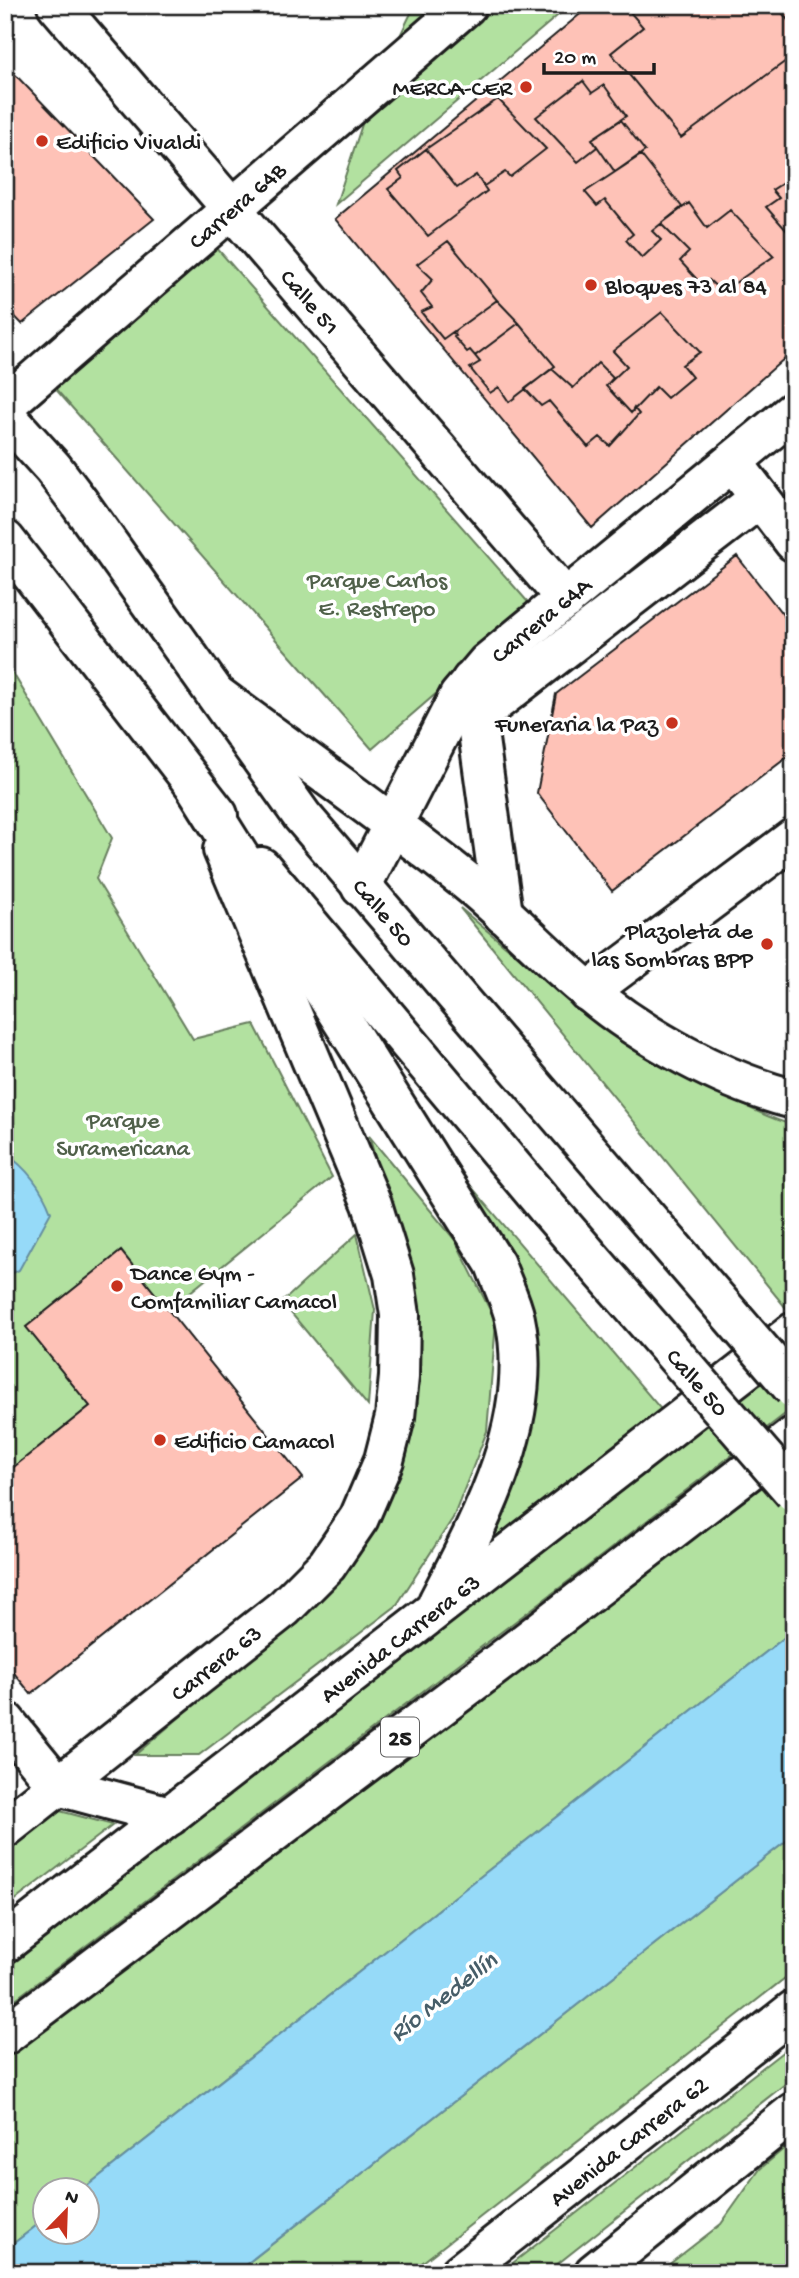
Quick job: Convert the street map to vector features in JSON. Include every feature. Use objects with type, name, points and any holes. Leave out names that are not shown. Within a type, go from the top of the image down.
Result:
[{"type":"main road","name":"Calle 51","points":[[57,5],[566,599]]},
{"type":"main road","name":"Carrera 64B","points":[[5,405],[467,5]]},
{"type":"main road","name":"Carrera 64A","points":[[361,887],[459,695],[473,699],[487,663],[794,411]]},
{"type":"main road","name":"Calle 50","points":[[5,415],[78,500],[302,816],[794,1389]]},
{"type":"main road","points":[[732,461],[794,542]]},
{"type":"main road","points":[[503,914],[473,699],[760,498]]},
{"type":"main road","name":"Calle 50","points":[[5,540],[197,789],[548,1209],[794,1492]]},
{"type":"main road","points":[[218,696],[463,878],[588,992],[627,1020],[679,1052],[731,1078],[794,1099]]},
{"type":"main road","points":[[197,789],[474,1228],[495,1264],[514,1318],[520,1365],[514,1413],[500,1469],[482,1513],[433,1611]]},
{"type":"main road","name":"Calle 50","points":[[197,789],[372,1204],[394,1275],[400,1315],[400,1377],[395,1417],[384,1460]]},
{"type":"main road","points":[[588,992],[794,838]]},
{"type":"main road","name":"Avenida Carrera 63","points":[[5,1943],[794,1332]]},
{"type":"main road","name":"25","points":[[5,2035],[498,1664],[794,1436]]},
{"type":"main road","name":"Carrera 63","points":[[5,1828],[284,1608],[327,1565],[359,1518],[384,1460]]},
{"type":"main road","points":[[5,1721],[58,1786],[170,1816]]},
{"type":"main road","name":"Avenida Carrera 62","points":[[460,2273],[794,2010]]},
{"type":"main road","points":[[594,2273],[794,2112]]},
{"type":"green space","points":[[415,5],[570,5],[336,204],[373,91]]},
{"type":"green space","name":"Parque Carlos E. Restrepo","points":[[215,246],[534,609],[372,749],[53,386]]},
{"type":"green space","name":"Parque Suramericana","points":[[5,660],[112,838],[96,879],[193,1039],[254,1024],[332,1177],[168,1310],[27,1327],[90,1406],[5,1474]]},
{"type":"green space","points":[[460,908],[622,1037],[730,1099],[794,1125],[794,1318]]},
{"type":"green space","points":[[412,1117],[665,1414],[481,1557],[537,1387],[537,1324],[502,1243]]},
{"type":"green space","points":[[369,1136],[455,1240],[496,1322],[487,1431],[453,1518],[396,1606],[199,1755],[135,1755],[296,1619],[398,1466],[420,1383],[412,1284]]},
{"type":"green space","points":[[357,1234],[375,1310],[368,1406],[282,1302]]},
{"type":"green space","points":[[794,1358],[794,1407],[578,1574],[5,2007],[5,1969],[12,1954],[366,1681]]},
{"type":"green space","points":[[794,1456],[794,1630],[100,2176],[32,2176],[32,2229],[5,2250],[5,2057]]},
{"type":"green space","points":[[60,1811],[113,1825],[5,1908],[5,1853]]},
{"type":"green space","points":[[794,1835],[794,1971],[409,2273],[235,2273]]},
{"type":"green space","points":[[794,2043],[794,2077],[546,2273],[500,2273]]},
{"type":"green space","points":[[794,2140],[794,2273],[658,2273],[721,2224],[760,2169]]},
{"type":"water","points":[[5,1153],[33,1179],[51,1212],[19,1270],[5,1277]]},
{"type":"water","name":"Río Medellín","points":[[794,1630],[794,1835],[235,2273],[5,2273],[5,2250],[32,2229],[32,2246],[102,2246],[102,2176],[100,2176]]},
{"type":"building","name":"Bloques 73 al 84","points":[[591,5],[794,5],[794,350],[592,528],[335,219]]},
{"type":"building","points":[[624,5],[776,5],[794,28],[794,55],[681,138],[611,53],[643,27]]},
{"type":"building","points":[[776,5],[794,5],[794,21],[791,24]]},
{"type":"building","name":"Edificio Vivaldi","points":[[5,64],[154,219],[22,324],[5,306]]},
{"type":"building","points":[[583,81],[592,93],[604,85],[626,116],[592,139],[597,147],[578,162],[536,117]]},
{"type":"building","points":[[498,99],[546,149],[510,177],[505,172],[484,186],[476,175],[457,188],[426,149]]},
{"type":"building","points":[[621,120],[645,151],[615,172],[592,139]]},
{"type":"building","points":[[426,149],[457,188],[476,175],[487,191],[428,236],[388,189],[403,178],[398,171]]},
{"type":"building","points":[[641,155],[682,207],[652,231],[661,240],[642,258],[626,240],[633,234],[605,200],[597,206],[585,192]]},
{"type":"building","points":[[794,176],[794,239],[766,207],[779,198],[772,190]]},
{"type":"building","points":[[689,203],[707,228],[730,210],[774,256],[722,292],[709,280],[703,286],[680,261],[689,252],[661,224]]},
{"type":"building","points":[[448,241],[497,300],[443,339],[421,312],[432,307],[421,293],[433,279],[417,264]]},
{"type":"building","points":[[497,300],[519,323],[475,356],[470,350],[467,352],[453,332]]},
{"type":"building","points":[[662,312],[700,352],[682,365],[692,377],[667,398],[656,387],[631,413],[606,386],[627,366],[613,351]]},
{"type":"building","points":[[519,323],[555,366],[509,402],[499,387],[490,393],[470,368],[480,362],[475,356]]},
{"type":"building","points":[[598,363],[613,378],[606,386],[631,413],[634,408],[639,414],[610,446],[600,437],[588,447],[549,401],[541,406],[525,389],[552,369],[573,388]]},
{"type":"building","name":"Funeraria la Paz","points":[[737,556],[794,629],[794,752],[612,891],[537,793],[556,694]]},
{"type":"building","name":"Edificio Camacol","points":[[121,1251],[303,1478],[31,1694],[5,1662],[5,1474],[90,1406],[26,1327]]},
{"type":"place","name":"MERCA-CER","points":[[526,87]]},
{"type":"place","name":"Edificio Vivaldi","points":[[42,141]]},
{"type":"place","name":"Bloques 73 al 84","points":[[591,285]]},
{"type":"place","name":"Funeraria la Paz","points":[[672,723]]},
{"type":"place","name":"Plazoleta de las Sombras BPP","points":[[767,944]]},
{"type":"place","name":"Dance Gym - Comfamiliar Camacol","points":[[117,1286]]},
{"type":"place","name":"Edificio Camacol","points":[[160,1440]]}]
